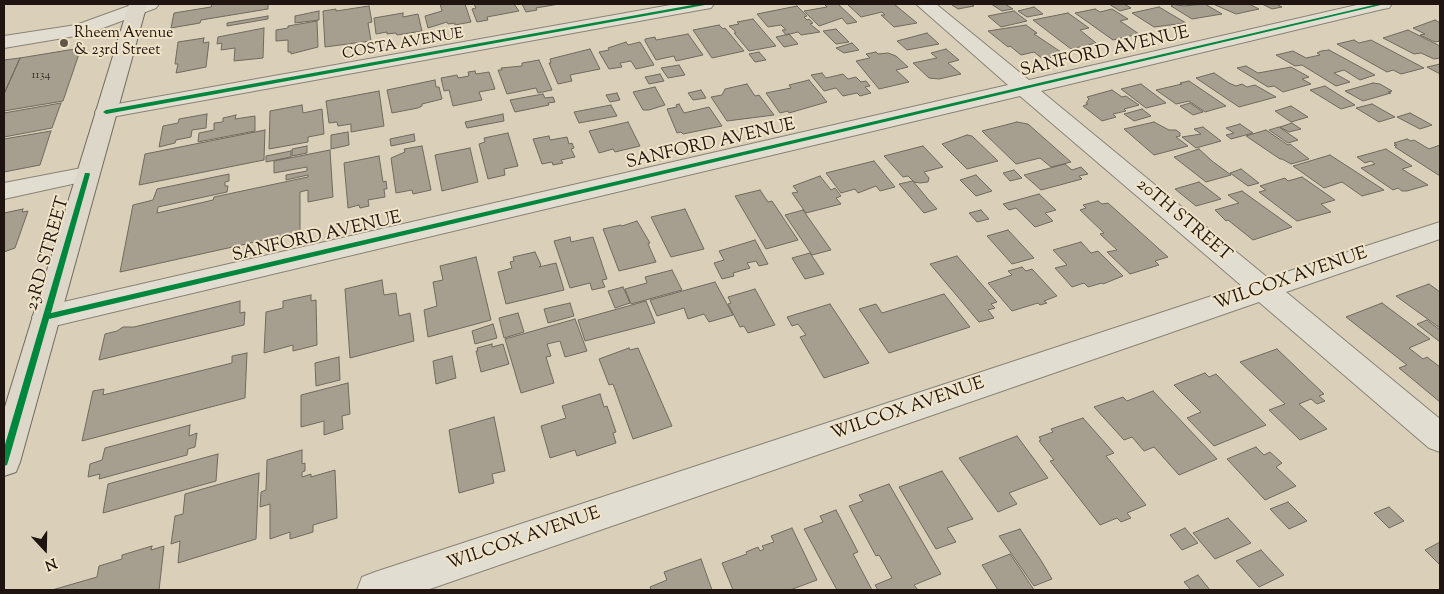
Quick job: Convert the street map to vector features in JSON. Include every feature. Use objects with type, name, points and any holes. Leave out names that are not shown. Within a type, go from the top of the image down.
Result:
[{"type":"main road","name":"23RD STREET","points":[[6,447],[106,112],[141,6]]},
{"type":"street","name":"COSTA AVENUE","points":[[106,112],[705,4]]},
{"type":"street","name":"20TH STREET","points":[[925,4],[1440,438]]},
{"type":"street","name":"SANFORD AVENUE","points":[[46,317],[1383,4]]},
{"type":"street","points":[[4,42],[80,30],[141,6]]},
{"type":"street","points":[[4,191],[88,174]]},
{"type":"street","name":"WILCOX AVENUE","points":[[375,590],[1440,230]]},
{"type":"building","points":[[212,4],[268,4],[268,9],[201,20],[200,23],[171,28],[174,13],[211,7]]},
{"type":"building","points":[[440,4],[465,4],[471,22],[455,25],[455,23],[448,24],[447,22],[428,28],[425,16],[442,11]]},
{"type":"building","points":[[474,4],[514,4],[519,11],[487,17],[488,20],[477,22],[472,9],[476,8]]},
{"type":"building","points":[[522,4],[559,4],[536,8],[537,10],[526,12]]},
{"type":"building","points":[[824,4],[838,4],[857,22],[847,24],[842,18],[819,26],[804,11],[827,7]]},
{"type":"building","points":[[847,4],[894,4],[917,23],[894,27],[881,15],[885,15],[882,12],[861,17]]},
{"type":"building","points":[[971,4],[974,6],[958,9],[952,5]]},
{"type":"building","points":[[991,4],[1005,4],[1013,9],[1002,11]]},
{"type":"building","points":[[1109,4],[1124,4],[1131,8],[1120,11]]},
{"type":"building","points":[[1171,4],[1184,6],[1205,4],[1222,14],[1192,19],[1171,6],[1173,5]]},
{"type":"building","points":[[1213,4],[1249,4],[1259,9],[1236,14]]},
{"type":"building","points":[[1262,4],[1282,4],[1278,5],[1282,7],[1272,9]]},
{"type":"building","points":[[369,6],[372,22],[368,23],[371,41],[325,47],[323,11]]},
{"type":"building","points":[[797,6],[807,16],[804,17],[813,23],[810,24],[820,32],[801,35],[798,32],[786,35],[782,30],[786,30],[781,25],[768,27],[757,14]]},
{"type":"building","points":[[1034,7],[1043,14],[1027,17],[1018,11]]},
{"type":"building","points":[[1159,7],[1186,23],[1154,27],[1132,13]]},
{"type":"building","points":[[1095,9],[1100,12],[1112,9],[1128,19],[1120,21],[1139,34],[1113,40],[1075,13]]},
{"type":"building","points":[[319,11],[319,20],[295,23],[295,16]]},
{"type":"building","points":[[1014,11],[1027,21],[1001,27],[988,16]]},
{"type":"building","points":[[403,13],[403,17],[418,14],[422,31],[397,35],[396,33],[387,34],[387,32],[376,34],[374,18]]},
{"type":"building","points":[[1068,13],[1089,28],[1080,30],[1096,43],[1071,49],[1033,20]]},
{"type":"building","points":[[268,16],[268,19],[227,26],[227,23]]},
{"type":"building","points":[[753,19],[776,46],[749,51],[729,26],[739,24],[737,22]]},
{"type":"building","points":[[1435,20],[1440,23],[1440,41],[1435,42],[1420,35],[1425,34],[1413,28]]},
{"type":"building","points":[[317,21],[318,47],[291,54],[291,52],[288,52],[288,40],[276,41],[276,30]]},
{"type":"building","points":[[719,25],[723,29],[725,28],[744,51],[712,58],[693,30]]},
{"type":"building","points":[[1026,25],[1037,33],[1034,34],[1064,54],[1043,59],[1034,52],[1021,55],[988,31]]},
{"type":"building","points":[[264,28],[263,58],[234,61],[235,48],[221,50],[222,43],[217,44],[218,37]]},
{"type":"building","points":[[836,29],[849,42],[836,44],[823,31]]},
{"type":"building","points":[[1408,30],[1440,46],[1440,58],[1434,59],[1421,53],[1414,54],[1383,38]]},
{"type":"building","points":[[927,33],[939,44],[907,50],[897,41]]},
{"type":"building","points":[[688,34],[703,55],[676,61],[674,56],[656,60],[645,41],[645,39],[655,37],[656,40]]},
{"type":"building","points":[[789,34],[798,44],[784,47],[776,37]]},
{"type":"building","points":[[204,38],[203,43],[209,42],[206,67],[176,73],[178,64],[175,64],[178,42]]},
{"type":"building","points":[[1354,40],[1359,43],[1371,40],[1424,68],[1401,74],[1393,70],[1387,72],[1337,44]]},
{"type":"building","points":[[626,42],[628,45],[640,42],[654,65],[636,69],[631,61],[620,63],[622,67],[609,69],[599,52],[609,50],[608,48]]},
{"type":"building","points":[[852,43],[859,50],[844,53],[836,48]]},
{"type":"building","points":[[81,48],[63,101],[4,111],[4,94],[20,58]]},
{"type":"building","points":[[590,49],[600,69],[570,75],[572,81],[558,84],[549,63],[551,63],[550,59]]},
{"type":"building","points":[[946,49],[959,60],[948,63],[961,74],[939,79],[929,78],[913,63],[937,58],[931,53]]},
{"type":"building","points":[[1329,50],[1375,75],[1360,80],[1344,70],[1334,73],[1350,82],[1336,86],[1302,65],[1295,66],[1276,55],[1293,51],[1306,58],[1320,55],[1317,53]]},
{"type":"building","points":[[759,52],[766,60],[755,62],[749,54]]},
{"type":"building","points":[[876,52],[878,54],[888,53],[896,56],[908,67],[896,70],[909,82],[879,89],[856,61],[870,58],[866,54]]},
{"type":"building","points":[[20,58],[4,94],[4,60]]},
{"type":"building","points":[[539,60],[552,90],[538,93],[536,88],[507,94],[498,70],[522,66],[522,63]]},
{"type":"building","points":[[1440,64],[1440,74],[1427,67]]},
{"type":"building","points":[[679,65],[685,75],[668,78],[661,68]]},
{"type":"building","points":[[1246,66],[1258,73],[1291,67],[1309,77],[1302,79],[1311,84],[1283,92],[1274,86],[1268,87],[1237,68]]},
{"type":"building","points":[[475,71],[476,74],[489,72],[495,89],[479,92],[482,100],[453,106],[449,90],[444,91],[441,78],[457,75],[458,78],[469,76],[468,72]]},
{"type":"building","points":[[822,73],[826,78],[843,74],[848,79],[856,77],[861,82],[866,81],[870,86],[865,87],[871,93],[860,96],[857,93],[843,96],[836,88],[824,91],[811,75]]},
{"type":"building","points":[[1214,73],[1236,86],[1242,84],[1247,87],[1255,85],[1276,97],[1239,107],[1196,78]]},
{"type":"building","points":[[660,74],[664,81],[649,84],[645,77]]},
{"type":"building","points":[[435,80],[442,99],[422,104],[418,108],[392,113],[387,90]]},
{"type":"building","points":[[809,80],[827,102],[789,113],[788,111],[780,113],[766,93],[791,88],[789,85]]},
{"type":"building","points":[[1189,81],[1226,106],[1205,112],[1189,101],[1176,104],[1156,90]]},
{"type":"building","points":[[1373,83],[1380,84],[1392,91],[1388,92],[1391,93],[1363,101],[1345,91]]},
{"type":"building","points":[[747,84],[755,96],[759,95],[774,115],[727,121],[711,97],[722,95],[725,89]]},
{"type":"building","points":[[1141,84],[1166,103],[1146,108],[1121,89]]},
{"type":"building","points":[[1325,86],[1355,105],[1341,109],[1310,90]]},
{"type":"building","points":[[655,87],[665,105],[643,110],[633,92]]},
{"type":"building","points":[[701,90],[706,98],[693,100],[688,93]]},
{"type":"building","points":[[1112,90],[1122,97],[1126,96],[1139,105],[1124,109],[1126,111],[1113,114],[1116,117],[1102,121],[1083,106],[1088,104],[1086,103],[1089,99],[1087,97]]},
{"type":"building","points":[[379,91],[384,126],[351,132],[351,124],[338,126],[337,122],[329,123],[326,101]]},
{"type":"building","points":[[617,93],[620,100],[610,102],[606,95]]},
{"type":"building","points":[[543,94],[545,98],[553,97],[555,102],[515,112],[510,100]]},
{"type":"building","points":[[61,103],[52,128],[4,137],[4,113]]},
{"type":"building","points":[[1190,103],[1203,112],[1193,115],[1180,106]]},
{"type":"building","points":[[679,104],[684,113],[709,107],[722,126],[683,134],[681,132],[677,133],[667,109],[677,107],[676,105]]},
{"type":"building","points":[[1372,104],[1395,117],[1379,122],[1356,108]]},
{"type":"building","points":[[302,105],[303,113],[322,109],[324,134],[308,137],[308,142],[269,149],[270,111]]},
{"type":"building","points":[[611,105],[617,116],[579,123],[574,112]]},
{"type":"building","points":[[1291,106],[1308,117],[1291,122],[1275,111]]},
{"type":"building","points":[[1142,109],[1151,116],[1134,121],[1124,114]]},
{"type":"building","points":[[1410,113],[1432,125],[1420,129],[1397,117]]},
{"type":"building","points":[[207,114],[206,128],[192,130],[191,137],[176,140],[175,143],[159,147],[163,126],[178,123],[179,119]]},
{"type":"building","points":[[503,114],[504,121],[467,128],[465,122]]},
{"type":"building","points":[[236,115],[235,119],[255,116],[255,131],[198,142],[199,133],[214,130],[214,123],[223,122],[223,118]]},
{"type":"building","points":[[628,122],[640,146],[615,152],[613,149],[599,153],[589,131]]},
{"type":"building","points":[[1017,122],[1028,124],[1071,162],[1051,167],[1040,158],[1016,164],[982,131]]},
{"type":"building","points":[[1154,122],[1169,130],[1176,130],[1180,133],[1180,136],[1176,137],[1188,146],[1154,155],[1124,129]]},
{"type":"building","points":[[1292,123],[1301,129],[1289,132],[1280,127]]},
{"type":"building","points":[[1240,124],[1253,133],[1231,139],[1226,135],[1234,133],[1226,128]]},
{"type":"building","points":[[1203,127],[1221,141],[1196,148],[1182,137],[1201,134],[1194,129]]},
{"type":"building","points":[[1279,127],[1298,140],[1288,143],[1269,130]]},
{"type":"building","points":[[265,130],[264,160],[139,185],[145,154]]},
{"type":"building","points":[[1266,130],[1288,145],[1290,144],[1309,159],[1291,164],[1280,159],[1246,136]]},
{"type":"building","points":[[51,131],[40,165],[4,172],[4,139]]},
{"type":"building","points":[[348,132],[349,145],[331,149],[331,135]]},
{"type":"building","points":[[508,133],[518,166],[504,169],[505,175],[488,179],[479,144],[485,142],[484,138]]},
{"type":"building","points":[[414,134],[415,141],[391,146],[390,139]]},
{"type":"building","points":[[967,135],[972,136],[998,161],[967,169],[942,144]]},
{"type":"building","points":[[549,136],[550,140],[567,137],[569,144],[572,143],[574,148],[571,149],[575,157],[561,160],[563,163],[553,165],[552,162],[542,164],[533,139]]},
{"type":"building","points":[[1407,139],[1414,140],[1429,149],[1440,145],[1440,176],[1395,147],[1394,145],[1397,145],[1394,143]]},
{"type":"building","points":[[307,146],[307,153],[292,156],[292,149]]},
{"type":"building","points":[[422,146],[431,190],[413,194],[412,190],[396,193],[391,158],[405,152],[404,149]]},
{"type":"building","points":[[923,146],[943,167],[924,172],[929,178],[928,182],[914,182],[908,176],[903,177],[884,156]]},
{"type":"building","points":[[470,148],[478,182],[442,191],[435,155]]},
{"type":"building","points":[[1199,149],[1231,175],[1206,182],[1174,157]]},
{"type":"building","points":[[1386,149],[1412,166],[1402,169],[1428,185],[1407,191],[1402,191],[1398,188],[1393,190],[1361,168],[1375,164],[1371,161],[1365,163],[1357,157]]},
{"type":"building","points":[[330,150],[333,197],[308,202],[308,190],[300,192],[300,232],[120,272],[133,205],[153,200],[157,189],[229,174],[229,181],[225,182],[225,186],[228,186],[227,192],[158,207],[157,213],[213,200],[214,197],[308,177],[308,175],[286,180],[286,175],[307,171],[307,167],[274,173],[274,161]]},
{"type":"building","points":[[291,151],[291,157],[266,162],[266,156]]},
{"type":"building","points":[[1330,155],[1384,190],[1362,196],[1342,182],[1324,188],[1293,166]]},
{"type":"building","points":[[379,156],[383,182],[386,181],[385,197],[368,200],[369,206],[360,208],[359,205],[348,208],[344,163]]},
{"type":"building","points":[[874,161],[895,187],[880,191],[876,186],[858,193],[855,189],[841,193],[826,173]]},
{"type":"building","points":[[1065,164],[1072,170],[1081,167],[1088,174],[1079,176],[1082,179],[1041,190],[1024,175]]},
{"type":"building","points":[[1241,169],[1259,183],[1248,186],[1230,173]]},
{"type":"building","points":[[1014,170],[1022,178],[1010,181],[1003,173]]},
{"type":"building","points":[[976,175],[992,191],[976,196],[960,180]]},
{"type":"building","points":[[820,176],[831,190],[835,188],[841,196],[836,198],[841,204],[806,213],[792,193],[798,192],[793,186]]},
{"type":"building","points":[[1302,177],[1335,200],[1321,204],[1331,212],[1297,221],[1259,192],[1266,190],[1260,186],[1285,178],[1288,181]]},
{"type":"building","points":[[913,181],[937,209],[924,213],[899,184]]},
{"type":"building","points":[[1199,182],[1221,199],[1196,206],[1175,189]]},
{"type":"building","points":[[760,190],[768,202],[772,201],[798,240],[766,249],[735,196]]},
{"type":"building","points":[[1242,191],[1292,227],[1253,240],[1228,220],[1226,221],[1215,210],[1239,203],[1228,195]]},
{"type":"building","points":[[1039,194],[1056,210],[1045,213],[1053,221],[1035,227],[1016,208],[1009,210],[1003,204]]},
{"type":"building","points":[[1098,201],[1102,204],[1108,203],[1168,257],[1155,261],[1159,265],[1130,274],[1107,252],[1117,250],[1100,234],[1104,233],[1080,210],[1086,208],[1083,205]]},
{"type":"building","points":[[23,209],[22,212],[28,211],[15,248],[4,252],[4,213]]},
{"type":"building","points":[[685,209],[704,249],[671,257],[651,217]]},
{"type":"building","points":[[803,210],[831,250],[812,255],[785,215]]},
{"type":"building","points":[[981,210],[989,219],[977,222],[969,213]]},
{"type":"building","points":[[637,221],[650,243],[648,244],[656,262],[619,271],[603,229]]},
{"type":"building","points":[[1008,230],[1034,258],[1012,264],[987,236]]},
{"type":"building","points":[[570,237],[571,242],[593,237],[607,279],[602,280],[605,287],[592,290],[590,283],[570,288],[554,241]]},
{"type":"building","points":[[755,240],[768,264],[759,266],[756,261],[747,263],[750,268],[733,273],[734,276],[722,279],[714,263],[724,260],[719,251]]},
{"type":"building","points":[[1081,242],[1091,253],[1098,251],[1123,276],[1103,284],[1088,287],[1084,283],[1072,287],[1055,268],[1067,265],[1053,250]]},
{"type":"building","points":[[535,252],[541,265],[539,267],[556,263],[564,290],[506,304],[498,272],[512,268],[510,262],[514,261],[513,257]]},
{"type":"building","points":[[810,253],[824,274],[805,279],[792,258]]},
{"type":"building","points":[[957,256],[997,302],[991,304],[995,308],[988,310],[994,318],[979,322],[930,264]]},
{"type":"building","points":[[476,257],[491,320],[428,337],[424,310],[437,306],[433,282],[443,280],[440,266]]},
{"type":"building","points":[[1022,267],[1026,271],[1032,269],[1057,296],[1044,301],[1047,303],[1040,305],[1038,303],[1012,311],[988,283],[1012,275],[1008,271]]},
{"type":"building","points":[[672,270],[682,290],[631,304],[625,289],[647,283],[645,277]]},
{"type":"building","points":[[382,280],[384,295],[396,293],[399,316],[410,313],[414,341],[350,358],[345,289]]},
{"type":"building","points":[[715,282],[733,315],[709,322],[704,314],[688,319],[684,308],[657,316],[650,300]]},
{"type":"building","points":[[1429,284],[1440,292],[1440,328],[1396,296]]},
{"type":"building","points":[[623,287],[630,303],[615,308],[608,291]]},
{"type":"building","points":[[755,289],[775,325],[748,333],[744,326],[740,327],[728,304],[731,303],[728,297]]},
{"type":"building","points":[[944,294],[970,327],[889,353],[859,309],[876,304],[882,313]]},
{"type":"building","points":[[311,295],[311,301],[316,300],[317,345],[293,351],[293,345],[264,353],[266,312],[283,308],[283,301]]},
{"type":"building","points":[[240,301],[240,313],[245,312],[244,325],[99,360],[105,334],[117,331],[123,327],[134,327]]},
{"type":"building","points":[[646,301],[655,323],[585,341],[578,320]]},
{"type":"building","points":[[570,303],[574,316],[548,323],[544,309]]},
{"type":"building","points":[[1382,303],[1430,339],[1409,348],[1423,359],[1427,357],[1440,367],[1440,402],[1399,368],[1407,365],[1346,317]]},
{"type":"building","points":[[830,304],[869,363],[824,378],[800,337],[806,335],[798,324],[792,326],[787,317]]},
{"type":"building","points":[[518,313],[524,332],[504,338],[499,318]]},
{"type":"building","points":[[575,319],[587,351],[565,357],[560,341],[547,344],[551,356],[546,357],[554,383],[521,393],[505,339]]},
{"type":"building","points":[[1427,320],[1440,330],[1440,342],[1417,324]]},
{"type":"building","points":[[493,324],[497,338],[475,344],[472,331]]},
{"type":"building","points":[[492,344],[492,347],[503,344],[509,364],[481,372],[477,348]]},
{"type":"building","points":[[629,348],[630,350],[638,348],[672,426],[633,439],[613,384],[609,385],[599,359]]},
{"type":"building","points":[[1277,349],[1324,394],[1319,396],[1325,401],[1317,404],[1311,399],[1299,404],[1327,429],[1300,440],[1269,410],[1285,404],[1240,362]]},
{"type":"building","points":[[247,353],[245,398],[82,441],[93,391],[104,389],[103,395],[232,363],[232,356]]},
{"type":"building","points":[[452,356],[456,378],[436,384],[433,361]]},
{"type":"building","points":[[339,357],[340,380],[316,386],[315,363]]},
{"type":"building","points":[[1205,373],[1209,377],[1216,374],[1266,425],[1214,446],[1187,418],[1201,412],[1174,385]]},
{"type":"building","points":[[348,383],[350,414],[342,416],[343,429],[324,435],[324,421],[301,427],[301,395]]},
{"type":"building","points":[[1153,391],[1217,459],[1179,475],[1154,447],[1144,451],[1132,437],[1124,440],[1094,407],[1123,397],[1127,401]]},
{"type":"building","points":[[600,394],[604,407],[607,406],[616,432],[613,433],[616,443],[577,456],[575,450],[550,458],[541,426],[566,418],[562,406]]},
{"type":"building","points":[[494,417],[505,471],[492,474],[494,483],[459,493],[449,430]]},
{"type":"building","points":[[1083,418],[1114,453],[1106,456],[1146,505],[1127,513],[1131,518],[1121,522],[1117,518],[1100,525],[1050,461],[1054,460],[1039,441],[1041,440],[1039,437],[1053,432],[1051,429]]},
{"type":"building","points":[[190,425],[189,436],[197,433],[195,447],[188,449],[187,455],[99,479],[100,474],[88,477],[90,464],[102,460],[105,448]]},
{"type":"building","points":[[1017,436],[1048,478],[1009,493],[1017,504],[998,512],[959,458]]},
{"type":"building","points":[[1256,447],[1264,455],[1270,452],[1282,463],[1276,467],[1296,486],[1265,500],[1227,459]]},
{"type":"building","points":[[302,450],[302,464],[305,463],[305,471],[302,472],[302,477],[311,474],[311,477],[335,470],[337,518],[313,525],[313,532],[290,539],[290,532],[270,539],[270,504],[260,507],[261,492],[266,490],[267,460]]},
{"type":"building","points":[[218,454],[216,481],[103,513],[108,484]]},
{"type":"building","points":[[942,471],[973,519],[947,528],[956,542],[936,549],[899,487]]},
{"type":"building","points":[[259,473],[256,539],[178,563],[180,541],[171,544],[175,516],[183,514],[185,494]]},
{"type":"building","points":[[889,484],[941,574],[914,585],[918,590],[878,590],[875,585],[892,578],[879,555],[876,556],[849,506],[863,501],[859,495]]},
{"type":"building","points":[[1288,502],[1307,521],[1289,529],[1270,509]]},
{"type":"building","points":[[1389,507],[1404,521],[1389,528],[1374,513]]},
{"type":"building","points":[[836,510],[858,552],[853,554],[872,590],[837,590],[804,529],[823,522],[820,516]]},
{"type":"building","points":[[1228,518],[1251,543],[1215,559],[1193,533]]},
{"type":"building","points":[[792,528],[817,580],[790,590],[733,590],[722,563],[747,554],[746,552],[758,547],[760,551],[764,549],[762,546],[774,542],[771,536]]},
{"type":"building","points":[[1185,528],[1198,543],[1182,550],[1170,535]]},
{"type":"building","points":[[1020,529],[1052,579],[1034,586],[999,536]]},
{"type":"building","points":[[1440,542],[1440,565],[1425,550]]},
{"type":"building","points":[[152,546],[151,550],[164,546],[159,590],[52,590],[97,577],[99,566],[122,559],[122,555]]},
{"type":"building","points":[[1261,550],[1284,575],[1259,587],[1236,561]]},
{"type":"building","points":[[1010,554],[1034,590],[998,590],[982,565]]},
{"type":"building","points":[[701,559],[712,590],[651,590],[650,587],[667,580],[664,572]]},
{"type":"building","points":[[1198,575],[1210,590],[1186,590],[1190,589],[1184,582]]},
{"type":"cycle path","points":[[106,112],[705,4]]},
{"type":"cycle path","points":[[46,317],[1383,4]]},
{"type":"cycle path","points":[[4,462],[87,174]]},
{"type":"place","name":"Rheem Avenue & 23rd Street","points":[[64,43]]}]
